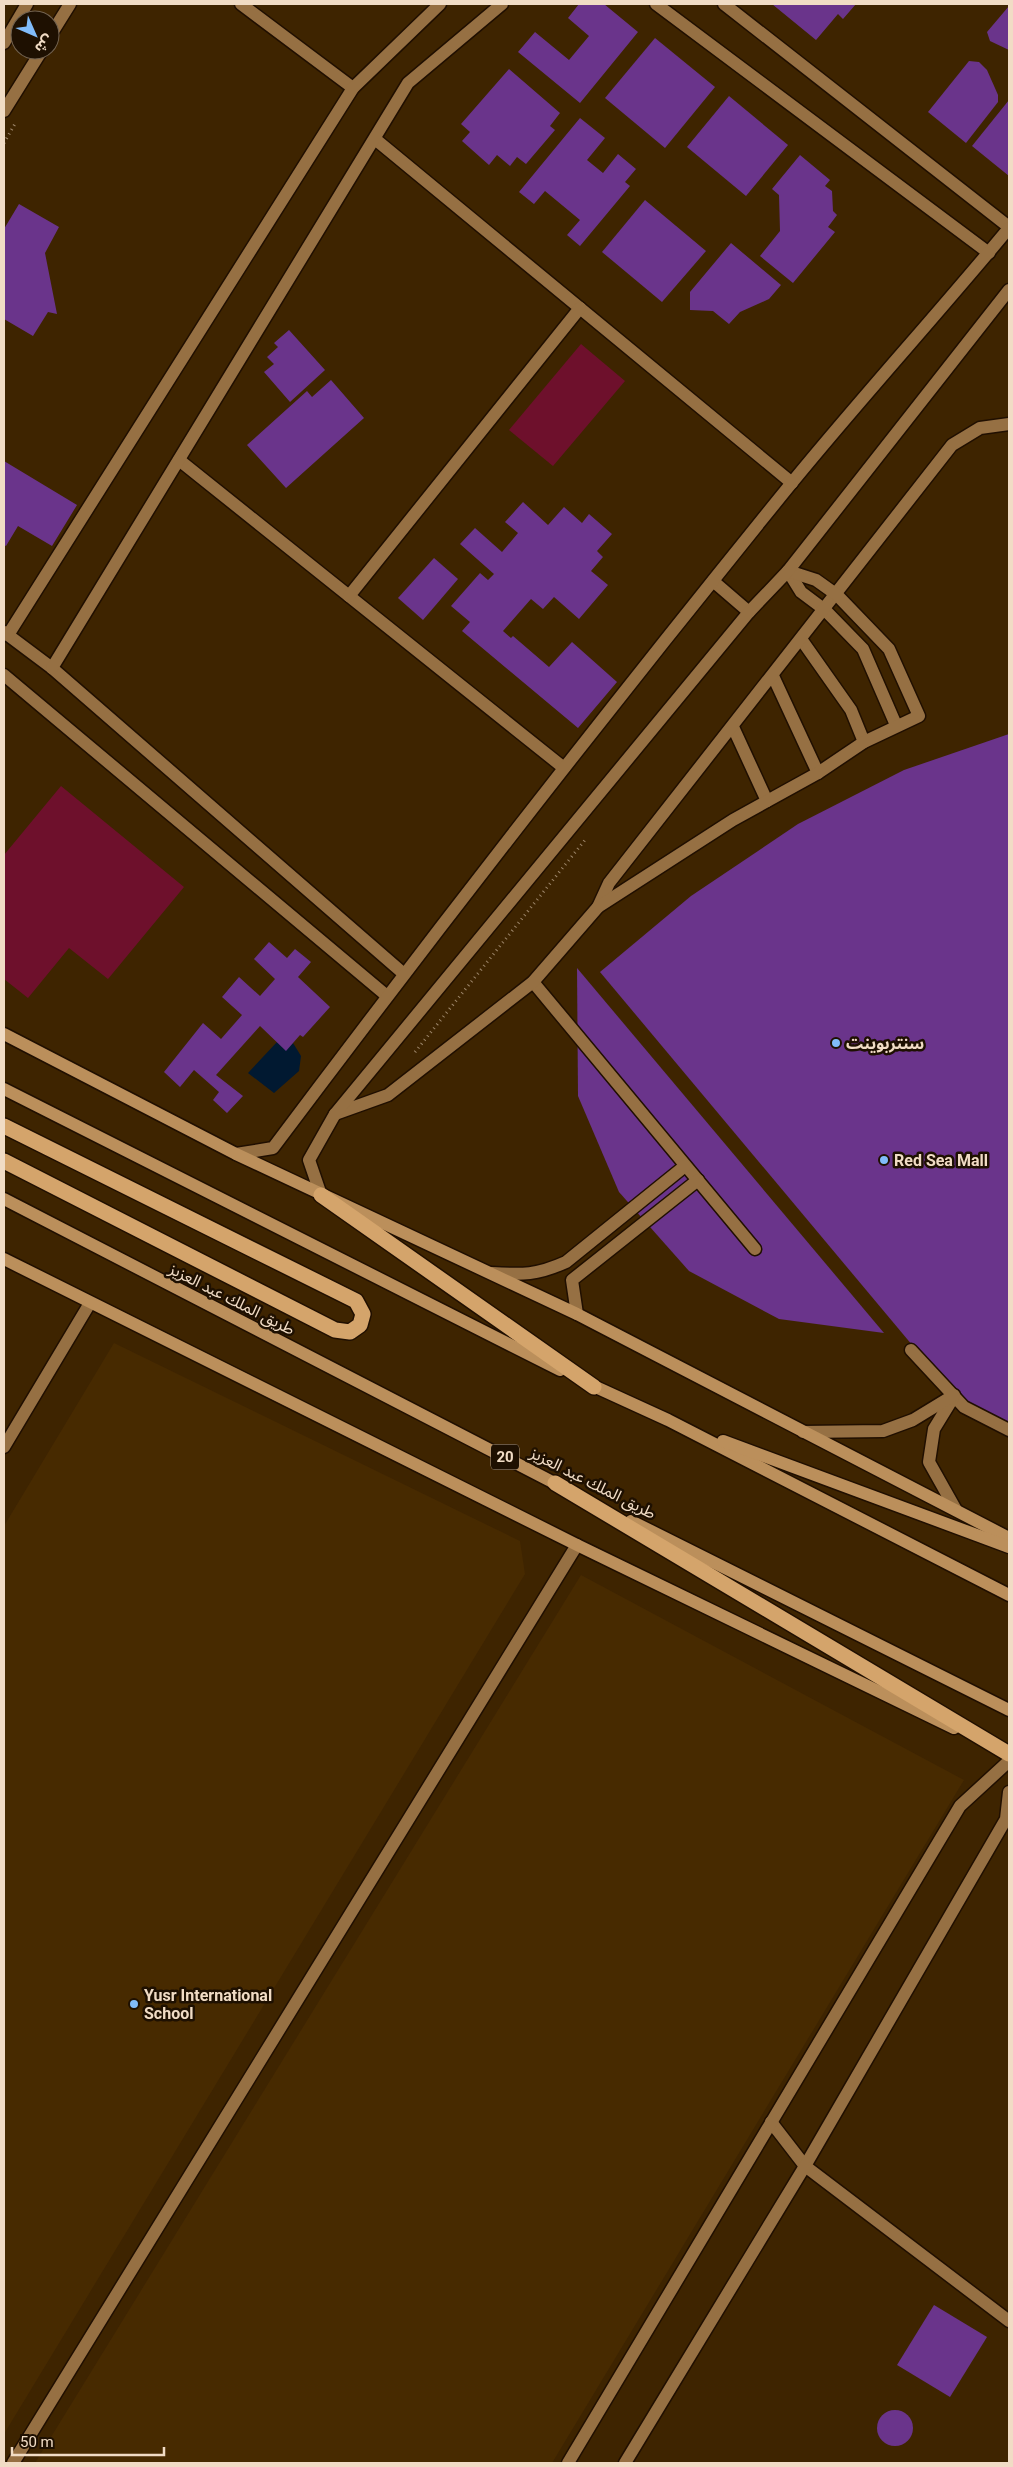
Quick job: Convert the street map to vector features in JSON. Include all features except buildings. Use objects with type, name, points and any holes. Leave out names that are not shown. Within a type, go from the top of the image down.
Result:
[{"type":"highway","points":[[4,1126],[356,1301],[363,1314],[360,1325],[350,1332],[335,1330],[4,1161]]},
{"type":"highway","points":[[322,1196],[594,1386]]},
{"type":"highway","points":[[555,1483],[1009,1755]]},
{"type":"main road","points":[[4,1034],[236,1154],[577,1314],[1009,1538]]},
{"type":"main road","points":[[4,1089],[594,1386],[668,1420],[1009,1595]]},
{"type":"main road","name":"طريق الملك عبد العزيز","points":[[4,1199],[555,1483],[1009,1710]]},
{"type":"main road","points":[[4,1259],[576,1545],[1009,1755]]},
{"type":"main road","points":[[668,1420],[1009,1547]]},
{"type":"street","points":[[4,43],[28,4]]},
{"type":"street","points":[[60,20],[70,4]]},
{"type":"street","points":[[241,4],[353,88]]},
{"type":"street","points":[[404,974],[52,668],[6,634],[353,88],[440,4]]},
{"type":"street","points":[[52,668],[408,83],[502,4]]},
{"type":"street","points":[[656,4],[988,253]]},
{"type":"street","points":[[236,1154],[273,1148],[404,974],[564,768],[713,581],[792,483],[1009,228],[724,4]]},
{"type":"street","points":[[4,111],[36,60]]},
{"type":"street","points":[[374,139],[792,483]]},
{"type":"street","points":[[322,1196],[309,1160],[335,1114],[749,612],[788,571],[1009,290]]},
{"type":"street","points":[[349,596],[580,308]]},
{"type":"street","points":[[598,907],[609,883],[801,639],[826,610],[952,446],[980,428],[1009,424]]},
{"type":"street","points":[[179,460],[564,768]]},
{"type":"street","points":[[335,1114],[388,1095],[533,982],[598,907],[733,820],[818,773],[864,742],[896,725],[919,716],[889,650],[837,595],[816,580],[788,571]]},
{"type":"street","points":[[788,571],[801,592],[826,610],[863,650],[896,725]]},
{"type":"street","points":[[713,581],[749,612]]},
{"type":"street","points":[[801,639],[851,710],[864,742]]},
{"type":"street","points":[[4,675],[387,996]]},
{"type":"street","points":[[773,676],[818,773]]},
{"type":"street","points":[[733,727],[767,801]]},
{"type":"street","points":[[533,982],[755,1249]]},
{"type":"street","points":[[492,1273],[519,1275],[543,1272],[566,1262],[686,1166]]},
{"type":"street","points":[[577,1314],[572,1280],[698,1180]]},
{"type":"street","points":[[4,1447],[90,1303]]},
{"type":"street","points":[[911,1350],[964,1406],[1009,1430]]},
{"type":"street","points":[[803,1432],[883,1431],[913,1420],[954,1395]]},
{"type":"street","points":[[954,1395],[934,1429],[929,1462],[956,1510]]},
{"type":"street","points":[[13,2463],[576,1545]]},
{"type":"street","points":[[568,2463],[960,1806],[1009,1761]]},
{"type":"street","points":[[625,2463],[805,2166],[1006,1819],[1009,1792]]},
{"type":"street","points":[[771,2122],[805,2166],[1009,2321]]},
{"type":"shaded area","points":[[581,344],[625,381],[553,466],[509,430]]},
{"type":"shaded area","points":[[61,786],[184,887],[108,979],[69,948],[28,998],[4,979],[4,855]]},
{"type":"shaded area","name":"Yusr International School","points":[[114,1343],[520,1541],[525,1574],[4,2434],[4,1526]]},
{"type":"shaded area","points":[[581,1575],[964,1780],[552,2463],[35,2463]]},
{"type":"water","points":[[277,1042],[286,1050],[293,1043],[301,1056],[299,1071],[274,1093],[248,1073]]},
{"type":"place","name":"سنتربوينت","points":[[836,1043]]},
{"type":"place","name":"Red Sea Mall","points":[[884,1160]]},
{"type":"place","name":"Yusr International School","points":[[134,2004]]}]
